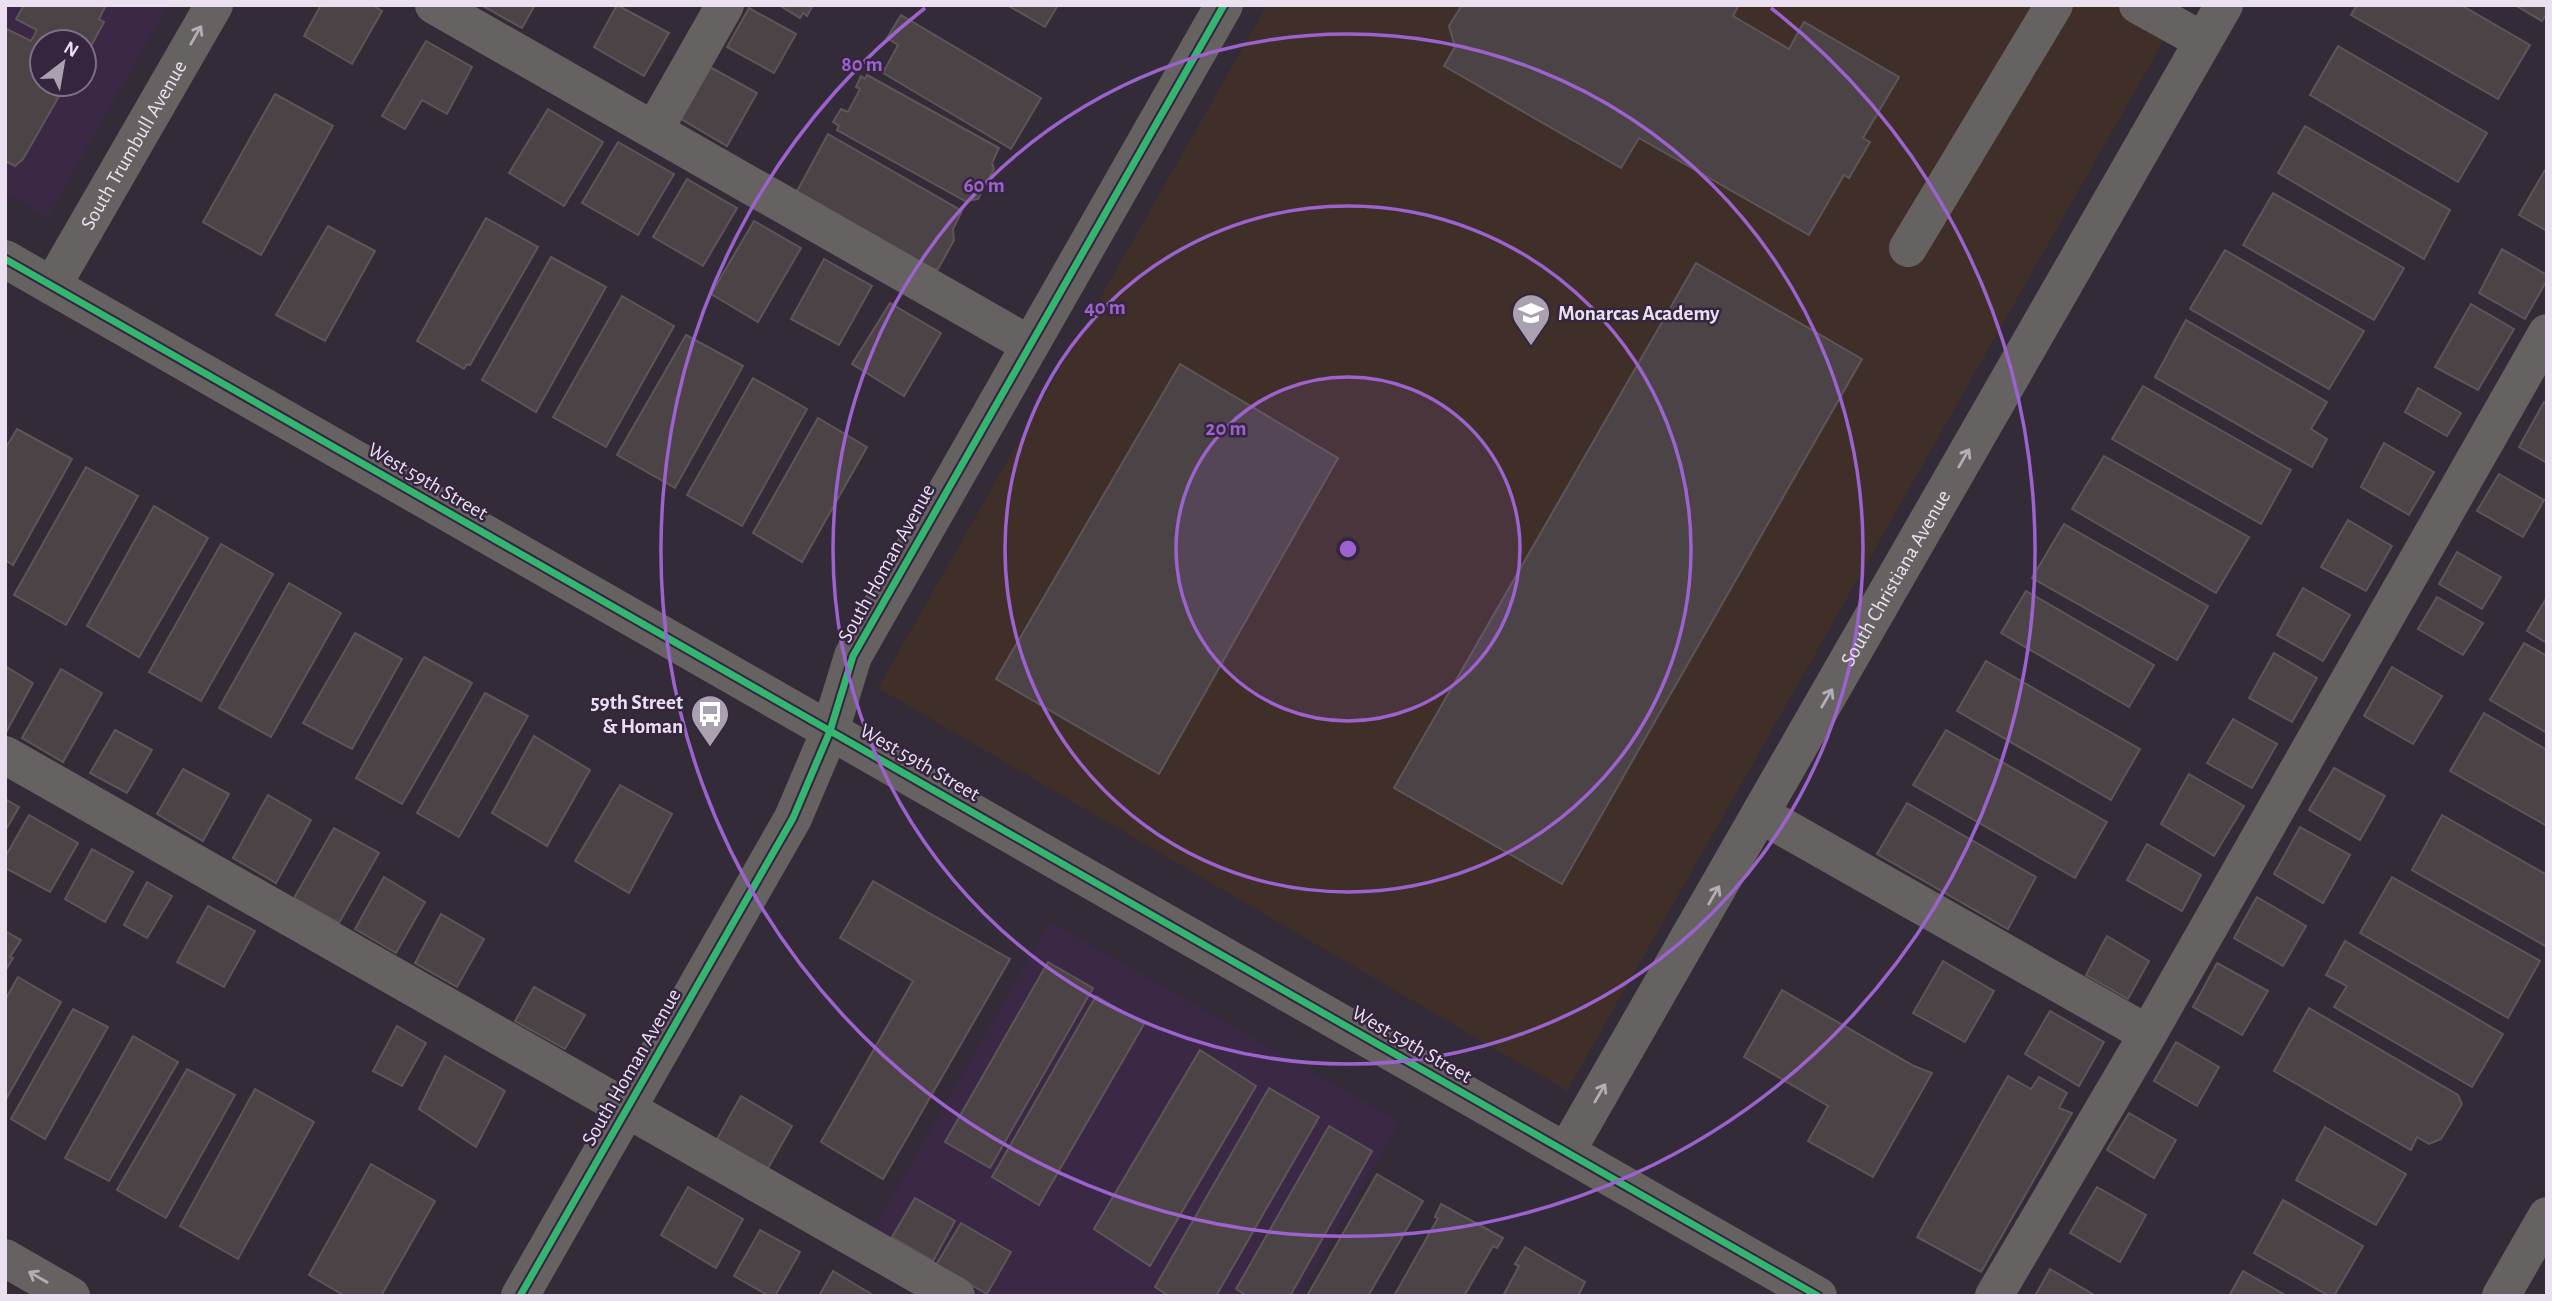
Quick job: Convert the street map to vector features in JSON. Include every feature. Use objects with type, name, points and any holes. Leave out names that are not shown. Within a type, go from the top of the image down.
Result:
[{"type":"street","name":"South Trumbull Avenue","points":[[52,286],[214,5]]},
{"type":"street","points":[[434,5],[1030,345]]},
{"type":"street","points":[[654,130],[725,5]]},
{"type":"street","name":"South Homan Avenue","points":[[520,1296],[793,818],[830,731],[853,656],[1224,5]]},
{"type":"street","points":[[1908,248],[2054,5]]},
{"type":"street","points":[[2138,5],[2203,41]]},
{"type":"street","name":"South Christiana Avenue","points":[[1566,1152],[2224,5]]},
{"type":"street","name":"West 59th Street","points":[[5,259],[1818,1296]]},
{"type":"street","points":[[1994,1296],[2148,1034],[2547,334]]},
{"type":"street","points":[[5,755],[956,1296]]},
{"type":"street","points":[[1760,814],[2148,1034]]},
{"type":"street","points":[[2501,1296],[2534,1266],[2547,1216]]},
{"type":"street","points":[[5,1258],[71,1296]]},
{"type":"shaded area","points":[[5,5],[168,5],[47,218],[5,193]]},
{"type":"shaded area","name":"Monarcas Academy","points":[[1267,5],[2184,5],[1567,1091],[878,688]]},
{"type":"shaded area","points":[[1050,922],[1400,1122],[1298,1296],[956,1296],[865,1244]]},
{"type":"building","points":[[24,5],[106,5],[99,19],[104,22],[98,33],[98,28],[33,28],[16,19]]},
{"type":"building","points":[[321,5],[372,5],[382,11],[352,64],[304,36]]},
{"type":"building","points":[[481,5],[535,5],[522,28]]},
{"type":"building","points":[[617,5],[669,33],[644,76],[594,47]]},
{"type":"building","points":[[779,5],[813,5],[807,16],[803,13],[800,18]]},
{"type":"building","points":[[1007,5],[1058,5],[1045,27]]},
{"type":"building","points":[[1462,5],[1739,5],[1733,16],[1789,49],[1804,22],[1899,77],[1863,138],[1870,142],[1849,178],[1844,175],[1809,235],[1639,138],[1621,168],[1444,66],[1455,47],[1449,26]]},
{"type":"building","points":[[2357,5],[2461,5],[2530,45],[2498,99],[2351,15]]},
{"type":"building","points":[[2515,5],[2547,5],[2547,13],[2542,21]]},
{"type":"building","points":[[749,8],[796,34],[774,73],[727,47]]},
{"type":"building","points":[[901,15],[1041,98],[1011,149],[883,73],[898,45],[887,38]]},
{"type":"building","points":[[5,28],[28,40],[28,98],[58,98],[23,159],[15,166],[5,161]]},
{"type":"building","points":[[426,41],[472,67],[447,114],[422,100],[405,129],[382,116]]},
{"type":"building","points":[[2338,46],[2487,133],[2458,182],[2310,95]]},
{"type":"building","points":[[710,67],[757,93],[727,146],[681,119]]},
{"type":"building","points":[[867,75],[999,148],[992,163],[994,169],[978,199],[965,201],[837,130],[839,126],[833,122],[841,109],[848,112],[860,89],[856,87],[861,76],[865,79]]},
{"type":"building","points":[[275,94],[333,126],[261,255],[203,222]]},
{"type":"building","points":[[548,109],[603,142],[564,206],[509,173]]},
{"type":"building","points":[[2305,126],[2450,210],[2424,259],[2278,173]]},
{"type":"building","points":[[828,134],[962,211],[953,229],[954,240],[938,269],[931,270],[796,193]]},
{"type":"building","points":[[618,142],[674,174],[638,235],[582,203]]},
{"type":"building","points":[[2547,170],[2547,231],[2519,215]]},
{"type":"building","points":[[687,179],[737,208],[703,266],[653,237]]},
{"type":"building","points":[[2273,193],[2404,268],[2374,320],[2243,245]]},
{"type":"building","points":[[486,218],[538,247],[470,365],[467,364],[464,369],[417,341]]},
{"type":"building","points":[[754,221],[801,248],[758,322],[711,294]]},
{"type":"building","points":[[328,226],[375,251],[325,341],[276,315]]},
{"type":"building","points":[[2502,249],[2547,275],[2547,280],[2525,319],[2479,293]]},
{"type":"building","points":[[2225,250],[2364,331],[2329,389],[2190,309]]},
{"type":"building","points":[[551,257],[606,287],[536,412],[482,380]]},
{"type":"building","points":[[824,259],[872,286],[839,345],[791,319]]},
{"type":"building","points":[[1696,263],[1862,359],[1562,884],[1394,788]]},
{"type":"building","points":[[622,296],[674,326],[606,447],[553,417]]},
{"type":"building","points":[[890,303],[941,333],[904,396],[852,364]]},
{"type":"building","points":[[2471,304],[2514,329],[2478,390],[2435,367]]},
{"type":"building","points":[[2186,320],[2327,402],[2311,429],[2327,439],[2312,467],[2155,377]]},
{"type":"building","points":[[686,335],[743,366],[675,488],[617,455]]},
{"type":"building","points":[[1180,364],[1338,458],[1159,774],[996,679]]},
{"type":"building","points":[[753,378],[807,409],[742,526],[687,495]]},
{"type":"building","points":[[2143,386],[2291,470],[2261,524],[2112,439]]},
{"type":"building","points":[[2418,388],[2461,413],[2447,436],[2405,412]]},
{"type":"building","points":[[2544,402],[2547,404],[2547,463],[2519,447]]},
{"type":"building","points":[[818,418],[867,447],[802,562],[753,533]]},
{"type":"building","points":[[17,429],[72,459],[13,565],[5,560],[5,449]]},
{"type":"building","points":[[2384,443],[2434,472],[2409,515],[2361,487]]},
{"type":"building","points":[[2104,456],[2249,537],[2216,593],[2072,509]]},
{"type":"building","points":[[86,467],[138,496],[66,625],[14,595]]},
{"type":"building","points":[[2499,474],[2544,500],[2523,537],[2477,511]]},
{"type":"building","points":[[154,506],[208,538],[139,657],[87,626]]},
{"type":"building","points":[[2348,520],[2392,546],[2366,591],[2321,567]]},
{"type":"building","points":[[2064,524],[2208,606],[2177,660],[2032,578]]},
{"type":"building","points":[[221,544],[273,574],[201,701],[149,672]]},
{"type":"building","points":[[2457,552],[2501,577],[2482,609],[2439,584]]},
{"type":"building","points":[[289,583],[341,613],[271,737],[219,708]]},
{"type":"building","points":[[2303,588],[2350,615],[2323,661],[2277,635]]},
{"type":"building","points":[[2026,591],[2154,665],[2129,707],[2001,633]]},
{"type":"building","points":[[2437,597],[2483,623],[2463,655],[2418,629]]},
{"type":"building","points":[[2547,597],[2547,643],[2527,631]]},
{"type":"building","points":[[355,633],[402,659],[352,749],[303,723]]},
{"type":"building","points":[[2524,643],[2547,656],[2547,733],[2490,700]]},
{"type":"building","points":[[2274,653],[2317,678],[2292,722],[2249,698]]},
{"type":"building","points":[[424,657],[472,683],[402,804],[356,778]]},
{"type":"building","points":[[1986,661],[2140,749],[2111,800],[1957,711]]},
{"type":"building","points":[[5,666],[33,683],[5,734]]},
{"type":"building","points":[[2392,667],[2442,696],[2413,744],[2364,716]]},
{"type":"building","points":[[61,669],[102,693],[63,762],[22,738]]},
{"type":"building","points":[[485,693],[528,716],[459,837],[417,813]]},
{"type":"building","points":[[2484,713],[2547,750],[2547,826],[2450,771]]},
{"type":"building","points":[[2233,719],[2277,744],[2252,788],[2207,763]]},
{"type":"building","points":[[115,730],[152,750],[127,793],[90,773]]},
{"type":"building","points":[[1946,730],[2107,822],[2075,878],[1913,785]]},
{"type":"building","points":[[534,736],[590,770],[547,846],[492,813]]},
{"type":"building","points":[[2334,768],[2385,796],[2360,840],[2309,810]]},
{"type":"building","points":[[183,769],[229,794],[203,841],[157,814]]},
{"type":"building","points":[[2189,774],[2244,806],[2214,856],[2161,824]]},
{"type":"building","points":[[620,785],[672,814],[629,893],[575,861]]},
{"type":"building","points":[[268,795],[311,820],[276,883],[233,858]]},
{"type":"building","points":[[5,799],[19,807],[5,831]]},
{"type":"building","points":[[1907,803],[2036,877],[2008,929],[1877,854]]},
{"type":"building","points":[[29,815],[78,843],[50,892],[5,868],[5,857]]},
{"type":"building","points":[[2442,815],[2547,875],[2547,947],[2412,870]]},
{"type":"building","points":[[2300,827],[2350,855],[2323,903],[2274,874]]},
{"type":"building","points":[[334,828],[379,853],[339,923],[294,898]]},
{"type":"building","points":[[2147,844],[2201,875],[2182,911],[2127,880]]},
{"type":"building","points":[[92,849],[133,872],[105,922],[65,899]]},
{"type":"building","points":[[384,877],[425,902],[396,953],[355,929]]},
{"type":"building","points":[[2392,877],[2540,961],[2508,1018],[2360,933]]},
{"type":"building","points":[[873,881],[1010,959],[883,1179],[821,1142],[913,981],[840,938]]},
{"type":"building","points":[[147,882],[172,896],[147,938],[124,925]]},
{"type":"building","points":[[2257,897],[2306,926],[2283,966],[2234,938]]},
{"type":"building","points":[[208,906],[255,931],[224,987],[177,962]]},
{"type":"building","points":[[441,914],[484,939],[457,987],[415,963]]},
{"type":"building","points":[[5,931],[21,940],[5,971]]},
{"type":"building","points":[[2107,936],[2149,961],[2128,999],[2086,975]]},
{"type":"building","points":[[2345,941],[2503,1034],[2472,1087],[2334,1007],[2347,986],[2326,975]]},
{"type":"building","points":[[1943,961],[1994,991],[1965,1042],[1913,1013]]},
{"type":"building","points":[[1048,962],[1093,988],[990,1168],[945,1142]]},
{"type":"building","points":[[2217,963],[2268,991],[2242,1035],[2193,1007]]},
{"type":"building","points":[[18,977],[61,1002],[5,1101],[5,1000]]},
{"type":"building","points":[[534,987],[585,1015],[565,1049],[515,1021]]},
{"type":"building","points":[[1782,990],[1914,1066],[1932,1073],[1873,1177],[1808,1141],[1828,1106],[1744,1057]]},
{"type":"building","points":[[1096,996],[1144,1024],[1039,1205],[992,1177]]},
{"type":"building","points":[[2309,1008],[2458,1095],[2462,1104],[2441,1139],[2429,1144],[2417,1137],[2411,1150],[2274,1071]]},
{"type":"building","points":[[73,1009],[108,1027],[45,1139],[11,1119]]},
{"type":"building","points":[[2050,1011],[2104,1042],[2079,1086],[2025,1054]]},
{"type":"building","points":[[397,1026],[426,1043],[402,1086],[373,1071]]},
{"type":"building","points":[[133,1036],[178,1062],[109,1181],[65,1158]]},
{"type":"building","points":[[2176,1042],[2219,1067],[2197,1106],[2154,1081]]},
{"type":"building","points":[[1200,1050],[1256,1086],[1150,1266],[1094,1229]]},
{"type":"building","points":[[445,1056],[505,1091],[476,1147],[419,1109]]},
{"type":"building","points":[[187,1069],[235,1095],[166,1218],[117,1190]]},
{"type":"building","points":[[2008,1076],[2031,1089],[2039,1077],[2067,1093],[2059,1108],[2072,1113],[1981,1272],[1917,1237]]},
{"type":"building","points":[[1269,1088],[1319,1117],[1216,1296],[1169,1296],[1155,1287]]},
{"type":"building","points":[[255,1089],[314,1122],[238,1259],[180,1226]]},
{"type":"building","points":[[741,1096],[792,1126],[767,1170],[716,1141]]},
{"type":"building","points":[[2129,1113],[2176,1140],[2154,1178],[2107,1150]]},
{"type":"building","points":[[1329,1126],[1372,1151],[1290,1296],[1247,1296],[1236,1289]]},
{"type":"building","points":[[2325,1127],[2406,1174],[2376,1225],[2296,1180]]},
{"type":"building","points":[[371,1164],[435,1201],[381,1296],[345,1296],[309,1275]]},
{"type":"building","points":[[1377,1174],[1423,1201],[1368,1296],[1307,1296]]},
{"type":"building","points":[[688,1187],[743,1219],[716,1268],[661,1235]]},
{"type":"building","points":[[2097,1187],[2146,1215],[2120,1262],[2070,1233]]},
{"type":"building","points":[[915,1198],[955,1221],[933,1261],[892,1237]]},
{"type":"building","points":[[2283,1200],[2363,1246],[2334,1296],[2329,1296],[2254,1253]]},
{"type":"building","points":[[1441,1204],[1503,1238],[1497,1248],[1493,1246],[1464,1296],[1394,1296],[1438,1218],[1435,1217]]},
{"type":"building","points":[[961,1223],[1011,1252],[987,1294],[936,1265]]},
{"type":"building","points":[[760,1230],[800,1252],[775,1296],[769,1296],[734,1276]]},
{"type":"building","points":[[1525,1247],[1585,1282],[1578,1296],[1503,1296],[1519,1266],[1515,1264]]},
{"type":"building","points":[[2050,1269],[2096,1296],[2035,1296]]},
{"type":"building","points":[[833,1271],[873,1295],[873,1296],[819,1296]]},
{"type":"building","points":[[2243,1271],[2287,1296],[2229,1296]]},
{"type":"cycle path","points":[[520,1296],[793,818],[830,731],[853,656],[1224,5]]},
{"type":"cycle path","points":[[5,259],[1818,1296]]},
{"type":"place","name":"Monarcas Academy","points":[[1531,347]]},
{"type":"place","name":"59th Street & Homan","points":[[710,748]]}]
